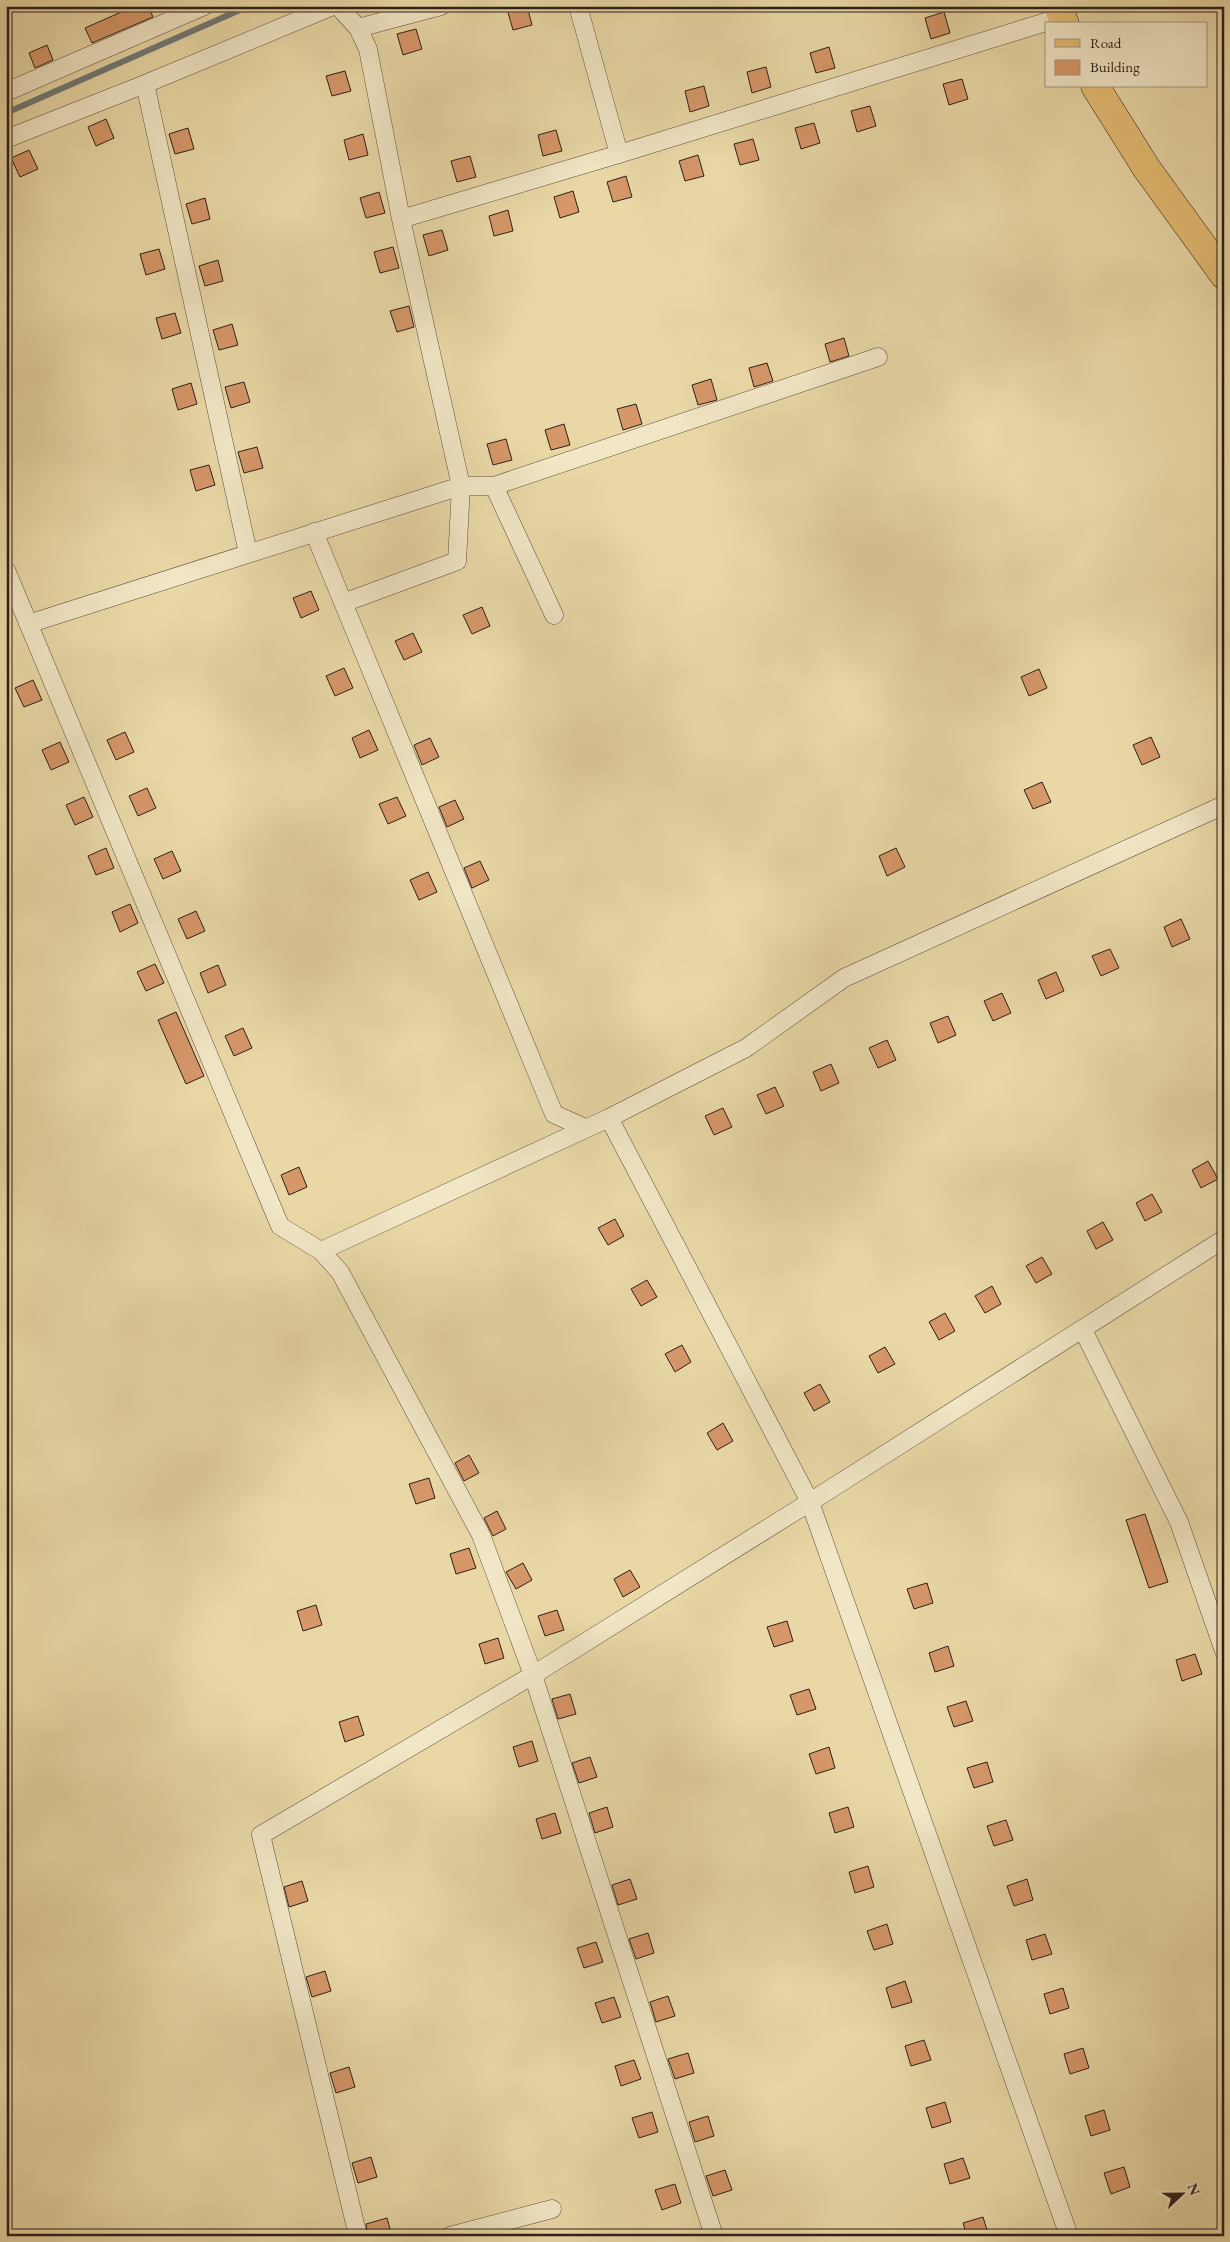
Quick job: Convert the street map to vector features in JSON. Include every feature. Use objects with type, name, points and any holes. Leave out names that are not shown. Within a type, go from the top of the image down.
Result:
[{"type":"main road","points":[[1096,88],[1147,169],[1224,276]]},
{"type":"street","points":[[6,92],[204,6]]},
{"type":"street","points":[[6,139],[333,6]]},
{"type":"street","points":[[338,6],[358,28],[368,49],[401,219],[461,486],[457,561],[343,603]]},
{"type":"street","points":[[358,28],[441,6]]},
{"type":"street","points":[[578,6],[619,154]]},
{"type":"street","points":[[401,219],[619,154],[1062,16]]},
{"type":"street","points":[[145,84],[248,553]]},
{"type":"street","points":[[28,624],[461,486],[494,486],[878,357]]},
{"type":"street","points":[[494,486],[554,615]]},
{"type":"street","points":[[314,532],[554,1114],[585,1128]]},
{"type":"street","points":[[6,570],[280,1226],[321,1251],[340,1272],[481,1534],[532,1675],[714,2236]]},
{"type":"street","points":[[321,1251],[609,1118],[746,1048],[844,978],[1224,805]]},
{"type":"street","points":[[609,1118],[810,1502],[1069,2236]]},
{"type":"street","points":[[358,2236],[261,1835],[532,1675],[1084,1330],[1224,1239]]},
{"type":"street","points":[[1084,1330],[1179,1522],[1224,1651]]},
{"type":"street","points":[[450,2236],[552,2209]]},
{"type":"building","points":[[135,6],[148,6],[153,17],[92,43],[85,28]]},
{"type":"building","points":[[527,6],[532,25],[513,30],[507,9]]},
{"type":"building","points":[[944,12],[950,33],[931,39],[925,18]]},
{"type":"building","points":[[416,29],[422,49],[403,55],[397,34]]},
{"type":"building","points":[[47,45],[53,60],[35,68],[29,53]]},
{"type":"building","points":[[829,47],[835,68],[816,73],[810,53]]},
{"type":"building","points":[[766,67],[771,87],[752,93],[747,72]]},
{"type":"building","points":[[345,71],[351,91],[332,96],[326,76]]},
{"type":"building","points":[[962,79],[968,99],[949,105],[943,84]]},
{"type":"building","points":[[704,86],[709,106],[690,112],[685,91]]},
{"type":"building","points":[[870,106],[876,126],[857,132],[851,111]]},
{"type":"building","points":[[106,119],[114,138],[96,146],[88,127]]},
{"type":"building","points":[[814,123],[820,143],[801,149],[795,128]]},
{"type":"building","points":[[188,128],[194,149],[175,154],[169,134]]},
{"type":"building","points":[[556,130],[562,151],[543,156],[538,135]]},
{"type":"building","points":[[363,134],[368,155],[349,160],[344,140]]},
{"type":"building","points":[[753,139],[759,160],[740,165],[734,144]]},
{"type":"building","points":[[29,150],[38,169],[20,177],[11,158]]},
{"type":"building","points":[[698,155],[704,176],[685,181],[679,161]]},
{"type":"building","points":[[470,156],[476,177],[457,182],[451,161]]},
{"type":"building","points":[[626,176],[632,197],[613,202],[607,182]]},
{"type":"building","points":[[573,191],[579,212],[560,218],[554,197]]},
{"type":"building","points":[[379,192],[385,213],[366,218],[360,198]]},
{"type":"building","points":[[205,198],[210,219],[192,224],[186,204]]},
{"type":"building","points":[[508,210],[513,231],[494,236],[489,216]]},
{"type":"building","points":[[442,230],[448,250],[429,256],[423,235]]},
{"type":"building","points":[[393,247],[399,268],[380,273],[374,252]]},
{"type":"building","points":[[159,249],[165,269],[146,275],[140,254]]},
{"type":"building","points":[[218,260],[223,281],[205,286],[199,266]]},
{"type":"building","points":[[409,306],[414,327],[397,332],[390,311]]},
{"type":"building","points":[[175,313],[181,333],[162,339],[156,318]]},
{"type":"building","points":[[232,324],[238,345],[219,350],[213,330]]},
{"type":"building","points":[[844,338],[849,356],[830,362],[825,344]]},
{"type":"building","points":[[767,363],[773,381],[754,387],[749,368]]},
{"type":"building","points":[[711,379],[717,400],[698,405],[692,385]]},
{"type":"building","points":[[244,382],[250,402],[231,408],[225,387]]},
{"type":"building","points":[[191,383],[197,404],[178,410],[172,389]]},
{"type":"building","points":[[636,404],[642,424],[623,430],[617,409]]},
{"type":"building","points":[[564,424],[570,445],[551,450],[545,430]]},
{"type":"building","points":[[506,439],[512,460],[493,465],[487,444]]},
{"type":"building","points":[[257,447],[263,468],[244,473],[238,452]]},
{"type":"building","points":[[209,465],[215,485],[196,491],[190,470]]},
{"type":"building","points":[[311,591],[319,610],[301,618],[293,598]]},
{"type":"building","points":[[482,607],[490,626],[472,634],[463,615]]},
{"type":"building","points":[[413,633],[422,652],[404,660],[395,641]]},
{"type":"building","points":[[344,668],[353,688],[335,696],[326,676]]},
{"type":"building","points":[[1039,669],[1047,688],[1029,696],[1021,677]]},
{"type":"building","points":[[33,680],[42,700],[24,707],[15,688]]},
{"type":"building","points":[[369,730],[378,750],[360,758],[352,738]]},
{"type":"building","points":[[125,732],[134,752],[116,760],[107,740]]},
{"type":"building","points":[[1151,737],[1160,757],[1142,765],[1133,745]]},
{"type":"building","points":[[430,738],[439,757],[422,765],[414,745]]},
{"type":"building","points":[[60,742],[69,762],[51,770],[42,750]]},
{"type":"building","points":[[1042,782],[1051,802],[1033,809],[1024,790]]},
{"type":"building","points":[[147,788],[156,808],[138,816],[129,796]]},
{"type":"building","points":[[84,797],[93,817],[75,825],[66,805]]},
{"type":"building","points":[[397,797],[406,816],[388,824],[379,804]]},
{"type":"building","points":[[455,800],[464,819],[447,827],[439,807]]},
{"type":"building","points":[[106,848],[114,868],[96,875],[88,856]]},
{"type":"building","points":[[896,848],[905,867],[887,876],[879,856]]},
{"type":"building","points":[[172,851],[181,871],[163,879],[154,859]]},
{"type":"building","points":[[480,861],[489,880],[472,888],[464,868]]},
{"type":"building","points":[[428,872],[437,892],[419,900],[410,880]]},
{"type":"building","points":[[130,904],[138,923],[120,932],[112,912]]},
{"type":"building","points":[[196,911],[205,931],[187,939],[178,919]]},
{"type":"building","points":[[1181,919],[1190,939],[1172,947],[1164,927]]},
{"type":"building","points":[[1110,949],[1119,968],[1101,976],[1092,956]]},
{"type":"building","points":[[155,964],[164,983],[146,991],[137,972]]},
{"type":"building","points":[[218,965],[226,985],[208,993],[200,973]]},
{"type":"building","points":[[1056,972],[1064,991],[1046,999],[1038,980]]},
{"type":"building","points":[[1002,993],[1011,1013],[993,1021],[984,1001]]},
{"type":"building","points":[[176,1012],[204,1076],[186,1084],[158,1020]]},
{"type":"building","points":[[948,1016],[956,1035],[938,1043],[930,1023]]},
{"type":"building","points":[[243,1028],[252,1048],[234,1056],[225,1036]]},
{"type":"building","points":[[887,1040],[896,1060],[878,1068],[869,1048]]},
{"type":"building","points":[[831,1064],[839,1083],[821,1091],[813,1072]]},
{"type":"building","points":[[775,1087],[784,1106],[766,1114],[757,1095]]},
{"type":"building","points":[[723,1108],[732,1127],[714,1135],[705,1116]]},
{"type":"building","points":[[1208,1161],[1218,1179],[1201,1188],[1192,1170]]},
{"type":"building","points":[[299,1167],[307,1187],[289,1195],[281,1175]]},
{"type":"building","points":[[1152,1194],[1162,1212],[1145,1221],[1136,1203]]},
{"type":"building","points":[[615,1219],[624,1236],[608,1245],[598,1228]]},
{"type":"building","points":[[1103,1222],[1113,1240],[1096,1249],[1087,1231]]},
{"type":"building","points":[[1042,1257],[1052,1274],[1036,1283],[1026,1266]]},
{"type":"building","points":[[647,1280],[657,1297],[641,1306],[631,1289]]},
{"type":"building","points":[[992,1286],[1001,1304],[985,1313],[975,1296]]},
{"type":"building","points":[[945,1313],[955,1331],[939,1340],[929,1322]]},
{"type":"building","points":[[682,1345],[691,1362],[675,1372],[665,1354]]},
{"type":"building","points":[[885,1347],[895,1364],[878,1373],[869,1356]]},
{"type":"building","points":[[820,1384],[830,1402],[814,1411],[804,1393]]},
{"type":"building","points":[[723,1423],[733,1441],[717,1450],[707,1433]]},
{"type":"building","points":[[469,1455],[479,1473],[464,1481],[455,1463]]},
{"type":"building","points":[[429,1478],[435,1498],[416,1504],[409,1484]]},
{"type":"building","points":[[497,1511],[506,1529],[493,1536],[484,1518]]},
{"type":"building","points":[[1145,1514],[1168,1582],[1149,1588],[1126,1520]]},
{"type":"building","points":[[469,1548],[476,1568],[456,1574],[450,1554]]},
{"type":"building","points":[[523,1563],[532,1580],[516,1589],[506,1572]]},
{"type":"building","points":[[630,1570],[640,1587],[623,1597],[614,1579]]},
{"type":"building","points":[[927,1583],[933,1603],[914,1609],[907,1589]]},
{"type":"building","points":[[316,1605],[322,1625],[303,1631],[297,1611]]},
{"type":"building","points":[[557,1610],[564,1630],[545,1636],[538,1616]]},
{"type":"building","points":[[787,1621],[793,1641],[774,1647],[767,1627]]},
{"type":"building","points":[[498,1638],[504,1658],[485,1664],[479,1644]]},
{"type":"building","points":[[948,1646],[954,1666],[935,1672],[929,1653]]},
{"type":"building","points":[[1195,1654],[1202,1674],[1182,1681],[1176,1660]]},
{"type":"building","points":[[809,1689],[816,1709],[797,1715],[790,1695]]},
{"type":"building","points":[[570,1694],[576,1714],[558,1719],[552,1699]]},
{"type":"building","points":[[966,1701],[973,1721],[954,1727],[947,1707]]},
{"type":"building","points":[[358,1716],[364,1735],[345,1742],[339,1722]]},
{"type":"building","points":[[532,1741],[538,1761],[519,1767],[513,1747]]},
{"type":"building","points":[[829,1747],[835,1768],[816,1774],[809,1754]]},
{"type":"building","points":[[590,1757],[597,1777],[579,1783],[572,1763]]},
{"type":"building","points":[[987,1762],[993,1782],[974,1788],[967,1768]]},
{"type":"building","points":[[607,1807],[613,1827],[595,1833],[589,1813]]},
{"type":"building","points":[[848,1807],[854,1827],[835,1833],[829,1813]]},
{"type":"building","points":[[555,1813],[561,1833],[542,1839],[536,1819]]},
{"type":"building","points":[[1006,1820],[1013,1840],[994,1846],[987,1826]]},
{"type":"building","points":[[868,1866],[874,1887],[855,1893],[849,1872]]},
{"type":"building","points":[[630,1879],[637,1899],[618,1905],[612,1885]]},
{"type":"building","points":[[1027,1879],[1033,1900],[1014,1906],[1007,1886]]},
{"type":"building","points":[[302,1881],[308,1901],[289,1907],[284,1887]]},
{"type":"building","points":[[887,1924],[893,1944],[874,1950],[867,1931]]},
{"type":"building","points":[[648,1933],[654,1953],[636,1959],[629,1939]]},
{"type":"building","points":[[1045,1934],[1052,1954],[1032,1960],[1026,1940]]},
{"type":"building","points":[[596,1942],[603,1962],[584,1968],[577,1948]]},
{"type":"building","points":[[325,1971],[331,1991],[312,1997],[306,1977]]},
{"type":"building","points":[[905,1981],[912,2002],[892,2008],[886,1988]]},
{"type":"building","points":[[1063,1988],[1069,2008],[1050,2014],[1044,1994]]},
{"type":"building","points":[[668,1996],[675,2016],[656,2022],[650,2002]]},
{"type":"building","points":[[614,1997],[621,2017],[602,2023],[595,2003]]},
{"type":"building","points":[[924,2040],[931,2060],[911,2066],[905,2046]]},
{"type":"building","points":[[1083,2048],[1089,2068],[1070,2074],[1064,2054]]},
{"type":"building","points":[[688,2053],[694,2073],[675,2079],[668,2059]]},
{"type":"building","points":[[634,2060],[641,2079],[621,2086],[615,2066]]},
{"type":"building","points":[[349,2067],[355,2087],[336,2093],[330,2073]]},
{"type":"building","points":[[945,2102],[951,2122],[932,2128],[926,2108]]},
{"type":"building","points":[[1104,2110],[1110,2130],[1091,2136],[1085,2116]]},
{"type":"building","points":[[652,2112],[658,2132],[639,2138],[632,2118]]},
{"type":"building","points":[[708,2116],[714,2136],[695,2142],[689,2122]]},
{"type":"building","points":[[371,2157],[377,2177],[358,2183],[352,2163]]},
{"type":"building","points":[[963,2158],[970,2178],[950,2184],[944,2164]]},
{"type":"building","points":[[1124,2167],[1130,2187],[1111,2194],[1104,2173]]},
{"type":"building","points":[[725,2170],[732,2190],[713,2196],[706,2176]]},
{"type":"building","points":[[675,2184],[681,2203],[662,2210],[655,2190]]},
{"type":"building","points":[[983,2217],[989,2236],[967,2236],[963,2223]]},
{"type":"building","points":[[387,2218],[392,2236],[368,2236],[366,2224]]},
{"type":"waterway","points":[[6,113],[249,6]]}]
